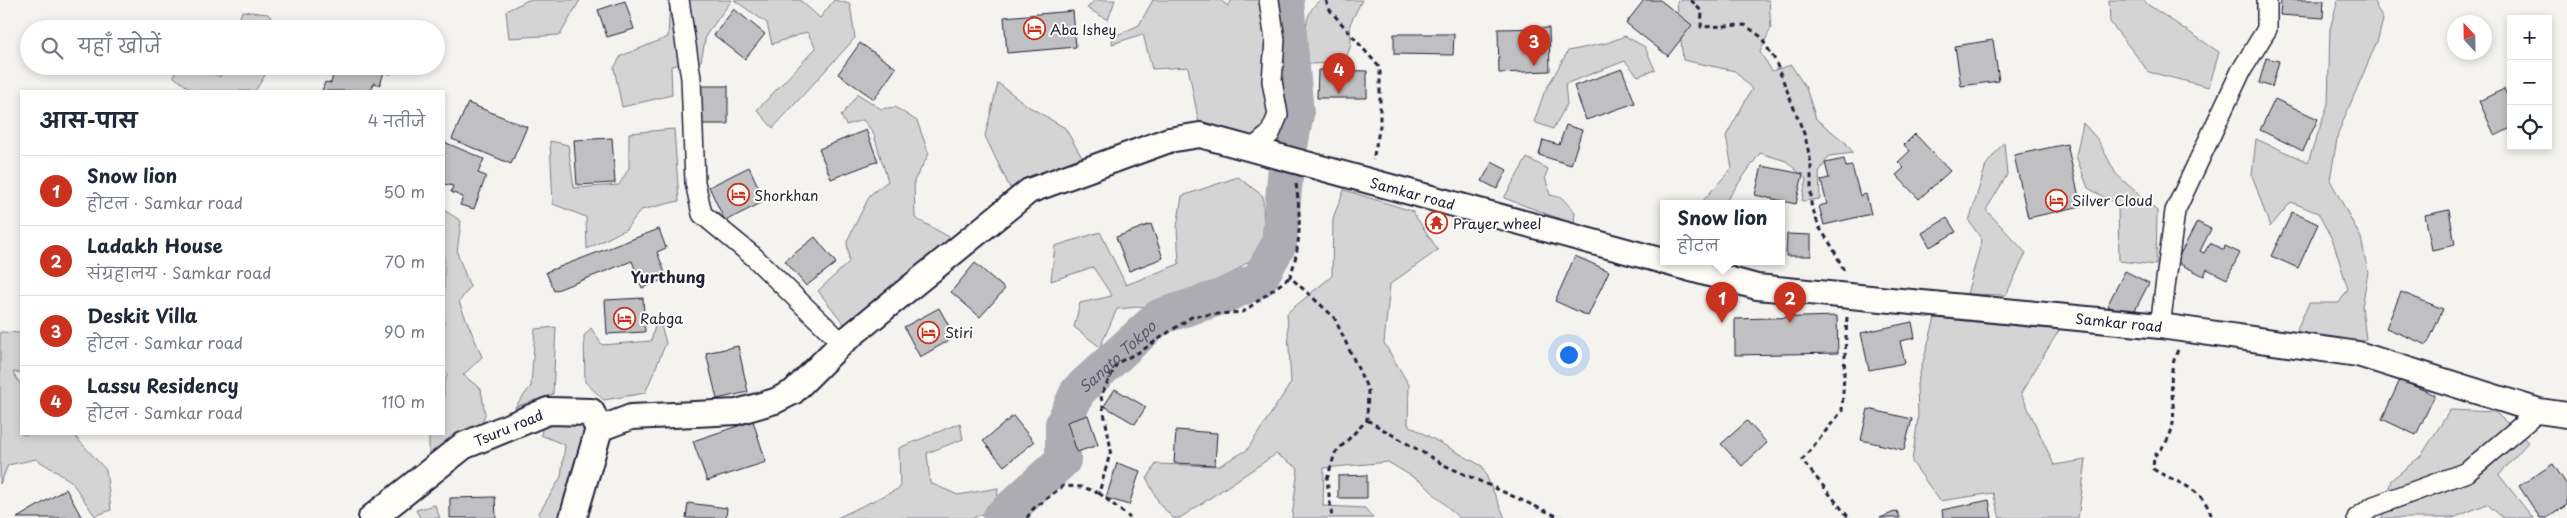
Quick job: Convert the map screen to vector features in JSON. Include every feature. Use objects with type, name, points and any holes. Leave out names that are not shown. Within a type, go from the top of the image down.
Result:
[{"type":"main road","name":"Tsuru road","points":[[372,518],[463,446],[548,411],[591,412],[599,429]]},
{"type":"main road","points":[[573,518],[599,429]]},
{"type":"street","points":[[679,0],[691,78],[695,182],[702,214],[754,256],[842,343]]},
{"type":"street","points":[[1262,151],[1278,115],[1272,81],[1275,40],[1269,0]]},
{"type":"street","points":[[2160,326],[2175,211],[2241,71],[2267,29],[2267,0]]},
{"type":"street","name":"Samkar road","points":[[599,429],[631,416],[737,412],[774,401],[793,392],[842,343],[1029,191],[1169,140],[1200,135],[1262,151],[1301,169],[1369,180],[1660,261]]},
{"type":"street","name":"Samkar road","points":[[1675,265],[1757,287],[1848,298],[2160,326],[2358,354],[2540,411],[2567,415]]},
{"type":"street","points":[[2357,518],[2374,506],[2467,472],[2540,411]]},
{"type":"path","points":[[1326,0],[1329,9],[1380,68],[1380,126],[1369,180]]},
{"type":"path","points":[[1691,0],[1702,12],[1701,27],[1745,25],[1760,36],[1775,60],[1804,136],[1812,163],[1811,204],[1819,227],[1844,270],[1848,298],[1842,411],[1802,460],[1849,518]]},
{"type":"path","points":[[1099,493],[1111,450],[1100,396],[1117,363],[1141,351],[1193,316],[1242,312],[1290,277],[1299,252],[1301,169]]},
{"type":"path","points":[[1290,277],[1334,317],[1368,390],[1367,420],[1335,453],[1327,479],[1332,518]]},
{"type":"path","points":[[2193,330],[2196,338],[2178,350],[2172,363],[2170,378],[2175,422],[2166,446],[2154,456],[2153,469],[2201,494],[2208,504],[2212,518]]},
{"type":"path","points":[[1367,420],[1444,465],[1562,518]]},
{"type":"path","points":[[1027,518],[1033,509],[1063,486],[1082,487],[1099,493],[1130,518]]},
{"type":"shaded area","points":[[528,0],[580,0],[560,35],[509,38],[506,11]]},
{"type":"shaded area","points":[[670,0],[732,0],[706,35],[701,61],[671,66],[672,95],[622,107],[614,68],[621,56],[668,37]]},
{"type":"shaded area","points":[[734,0],[800,0],[820,18],[834,0],[850,4],[855,38],[773,128],[757,110],[816,48],[807,32],[772,44],[767,23]]},
{"type":"shaded area","points":[[1095,0],[1115,0],[1108,20],[1087,8]]},
{"type":"shaded area","points":[[1153,0],[1220,0],[1228,6],[1232,0],[1260,0],[1278,132],[1256,138],[1199,123],[1188,67],[1152,69],[1143,34],[1112,44],[1113,37],[1139,25]]},
{"type":"shaded area","points":[[1320,0],[1362,0],[1350,24],[1351,45],[1344,63],[1308,64],[1305,38],[1307,21],[1314,6]]},
{"type":"shaded area","points":[[1679,0],[1769,0],[1771,28],[1760,52],[1772,71],[1791,65],[1806,88],[1816,119],[1846,143],[1853,153],[1829,156],[1819,172],[1820,199],[1802,201],[1806,179],[1786,161],[1760,153],[1727,200],[1704,200],[1732,168],[1726,136],[1752,89],[1735,71],[1683,60],[1677,2]]},
{"type":"shaded area","points":[[2109,0],[2144,0],[2147,4],[2219,52],[2209,87],[2149,72],[2110,22]]},
{"type":"shaded area","points":[[2338,0],[2373,0],[2383,20],[2378,39],[2338,133],[2330,180],[2361,238],[2368,272],[2362,307],[2366,339],[2325,359],[2297,329],[2309,303],[2339,303],[2348,289],[2333,241],[2318,213],[2291,202],[2270,227],[2252,175],[2256,139],[2308,162],[2328,104],[2330,29]]},
{"type":"shaded area","points":[[242,11],[268,14],[272,20],[239,20]]},
{"type":"shaded area","points":[[1625,36],[1645,47],[1655,70],[1638,76],[1625,61],[1565,84],[1567,104],[1553,129],[1534,122],[1544,93],[1568,51],[1607,43]]},
{"type":"shaded area","points":[[174,75],[216,75],[220,77],[221,75],[265,75],[256,90],[192,90],[174,77]]},
{"type":"shaded area","points":[[998,83],[1028,106],[1065,128],[1083,159],[1062,165],[1010,188],[985,136]]},
{"type":"shaded area","points":[[858,94],[881,109],[895,107],[917,121],[929,154],[914,181],[915,218],[951,238],[845,325],[818,291],[849,262],[847,241],[870,195],[888,181],[873,132],[863,120],[846,125],[841,116]]},
{"type":"shaded area","points":[[2083,123],[2098,140],[2116,174],[2157,211],[2156,265],[2119,261],[2118,205],[2088,188],[2076,156]]},
{"type":"shaded area","points":[[674,129],[679,201],[641,210],[626,229],[587,249],[586,217],[553,204],[550,141],[568,145],[574,188],[619,185],[629,168],[629,133]]},
{"type":"shaded area","points":[[2004,142],[2007,175],[1986,210],[2026,253],[2006,295],[1967,294],[1982,240],[1969,221],[1986,165]]},
{"type":"shaded area","points":[[1527,158],[1548,169],[1545,177],[1550,195],[1562,198],[1575,212],[1574,224],[1504,198]]},
{"type":"shaded area","points":[[1238,177],[1263,196],[1264,250],[1219,283],[1180,303],[1117,309],[1100,347],[1074,327],[1080,303],[1112,296],[1093,267],[1051,281],[1055,246],[1100,232],[1126,285],[1179,264],[1177,227],[1182,196]]},
{"type":"shaded area","points":[[1344,190],[1412,211],[1438,250],[1390,284],[1384,343],[1409,385],[1408,425],[1482,466],[1505,518],[1459,518],[1423,483],[1388,462],[1324,468],[1323,506],[1365,508],[1373,518],[1292,518],[1298,468],[1276,454],[1180,518],[1173,518],[1159,503],[1147,479],[1156,464],[1219,466],[1247,450],[1291,383],[1287,313],[1332,276],[1333,218]]},
{"type":"shaded area","points":[[445,211],[461,221],[457,253],[470,287],[459,302],[482,357],[463,375],[481,389],[485,414],[480,430],[429,458],[429,435],[445,435],[445,380],[447,375],[445,372]]},
{"type":"shaded area","points":[[658,315],[666,343],[645,393],[604,400],[585,382],[584,336],[591,328],[602,345],[651,341]]},
{"type":"shaded area","points":[[1935,318],[2059,330],[2021,393],[2054,465],[2086,460],[2078,518],[2000,518],[1993,493],[1940,501],[1912,462],[1918,417],[1917,384]]},
{"type":"shaded area","points":[[556,327],[553,394],[515,407],[531,386],[535,329]]},
{"type":"shaded area","points":[[0,332],[20,333],[20,373],[13,372],[20,384],[20,435],[74,435],[106,470],[111,510],[95,516],[71,481],[36,459],[8,465],[0,484]]},
{"type":"shaded area","points":[[2450,410],[2495,412],[2528,442],[2499,475],[2533,518],[2503,518],[2487,504],[2453,518],[2382,518],[2391,480],[2421,456]]},
{"type":"shaded area","points":[[572,423],[586,429],[560,518],[539,518],[539,513],[561,477],[565,445],[541,435],[543,424]]},
{"type":"shaded area","points":[[960,423],[963,439],[927,453],[930,483],[958,495],[998,488],[997,508],[973,518],[837,518],[900,488],[899,448]]},
{"type":"shaded area","points":[[435,505],[440,518],[420,518],[416,510]]},
{"type":"building","points":[[1644,0],[1660,0],[1692,25],[1668,56],[1626,23]]},
{"type":"building","points":[[2281,0],[2324,0],[2323,18],[2280,15]]},
{"type":"building","points":[[625,1],[634,29],[607,37],[598,10]]},
{"type":"building","points":[[734,9],[765,34],[745,59],[714,35]]},
{"type":"building","points":[[1073,11],[1076,47],[1007,53],[1004,17]]},
{"type":"building","points":[[1549,28],[1550,71],[1499,73],[1498,29]]},
{"type":"building","points":[[1394,34],[1454,34],[1453,55],[1394,54]]},
{"type":"building","points":[[1993,40],[1999,81],[1961,86],[1955,46]]},
{"type":"building","points":[[860,43],[896,68],[874,99],[838,74]]},
{"type":"building","points":[[2266,58],[2279,61],[2272,87],[2259,83]]},
{"type":"building","points":[[1622,69],[1635,103],[1586,120],[1574,86]]},
{"type":"building","points":[[1318,70],[1367,71],[1367,98],[1317,98]]},
{"type":"building","points":[[333,75],[383,75],[380,85],[374,83],[371,90],[322,90],[325,82],[331,83]]},
{"type":"building","points":[[697,86],[728,86],[728,124],[698,124]]},
{"type":"building","points":[[2504,89],[2507,95],[2507,130],[2495,136],[2479,101]]},
{"type":"building","points":[[2275,99],[2318,119],[2303,151],[2260,130]]},
{"type":"building","points":[[468,103],[527,127],[511,164],[452,139]]},
{"type":"building","points":[[1566,125],[1582,130],[1571,165],[1539,155],[1543,140],[1559,145]]},
{"type":"building","points":[[866,130],[878,161],[831,179],[819,149]]},
{"type":"building","points":[[1915,134],[1950,171],[1919,199],[1896,175],[1904,168],[1898,162],[1910,151],[1904,145]]},
{"type":"building","points":[[612,138],[615,183],[577,185],[574,140]]},
{"type":"building","points":[[445,142],[484,159],[478,173],[486,176],[474,209],[460,205],[463,197],[451,192],[453,186],[445,184]]},
{"type":"building","points":[[2067,144],[2081,206],[2028,218],[2014,155]]},
{"type":"building","points":[[1844,159],[1846,167],[1852,166],[1860,196],[1866,194],[1871,214],[1824,225],[1819,206],[1827,204],[1821,180],[1829,178],[1825,163]]},
{"type":"building","points":[[1492,162],[1507,170],[1497,189],[1482,181]]},
{"type":"building","points":[[1762,166],[1803,174],[1796,204],[1785,200],[1755,195]]},
{"type":"building","points":[[749,167],[765,201],[725,221],[709,187]]},
{"type":"building","points":[[2449,210],[2455,245],[2432,250],[2425,215]]},
{"type":"building","points":[[2292,212],[2318,224],[2298,268],[2271,256]]},
{"type":"building","points":[[1947,218],[1956,232],[1930,247],[1922,233]]},
{"type":"building","points":[[2197,222],[2211,229],[2200,251],[2204,253],[2210,243],[2224,250],[2225,246],[2240,253],[2227,279],[2207,269],[2204,276],[2176,262]]},
{"type":"building","points":[[1151,224],[1163,258],[1129,271],[1116,237]]},
{"type":"building","points":[[659,229],[666,248],[657,252],[667,278],[642,288],[632,261],[554,291],[546,272]]},
{"type":"building","points":[[1787,234],[1811,235],[1811,256],[1786,256]]},
{"type":"building","points":[[815,237],[836,263],[806,286],[785,261]]},
{"type":"building","points":[[1575,256],[1609,271],[1588,316],[1555,301]]},
{"type":"building","points":[[975,263],[1005,289],[980,317],[951,292]]},
{"type":"building","points":[[2125,271],[2149,283],[2131,318],[2107,306]]},
{"type":"building","points":[[2401,292],[2443,309],[2427,345],[2386,328]]},
{"type":"building","points":[[643,298],[645,332],[607,334],[605,300]]},
{"type":"building","name":"Stiri","points":[[939,308],[955,337],[920,357],[904,327]]},
{"type":"building","points":[[1837,316],[1838,353],[1735,355],[1735,319]]},
{"type":"building","points":[[1912,322],[1915,338],[1900,341],[1905,363],[1869,370],[1861,333]]},
{"type":"building","points":[[738,346],[748,392],[717,399],[706,353]]},
{"type":"building","points":[[2400,380],[2435,395],[2416,435],[2382,419]]},
{"type":"building","points":[[1115,389],[1146,407],[1135,424],[1104,406]]},
{"type":"building","points":[[1868,409],[1912,419],[1904,450],[1861,440]]},
{"type":"building","points":[[1088,415],[1098,445],[1077,452],[1067,422]]},
{"type":"building","points":[[1013,416],[1034,442],[1004,466],[983,441]]},
{"type":"building","points":[[753,421],[766,462],[707,481],[693,441]]},
{"type":"building","points":[[1747,421],[1767,443],[1742,466],[1721,444]]},
{"type":"building","points":[[1176,430],[1217,433],[1215,465],[1174,463]]},
{"type":"building","points":[[1117,463],[1140,471],[1129,505],[1106,498]]},
{"type":"building","points":[[2553,464],[2567,485],[2567,505],[2547,518],[2540,518],[2519,486]]},
{"type":"building","points":[[1367,475],[1367,498],[1338,498],[1338,476]]},
{"type":"building","points":[[66,489],[82,518],[17,518]]},
{"type":"building","points":[[495,497],[496,518],[450,518],[450,498]]},
{"type":"building","points":[[1989,500],[1992,518],[1943,518],[1942,510]]},
{"type":"building","points":[[688,503],[727,508],[726,518],[686,518]]},
{"type":"building","points":[[1897,511],[1900,518],[1880,518]]},
{"type":"waterway","name":"Sangto Tokpo","points":[[1000,518],[1063,460],[1063,424],[1078,391],[1159,317],[1221,297],[1259,280],[1279,244],[1286,167],[1296,114],[1286,0]]},
{"type":"place","name":"Aba Ishey","points":[[1034,29]]},
{"type":"place","name":"Deskit Villa","points":[[1534,66]]},
{"type":"place","name":"Lassu Residency","points":[[1339,94]]},
{"type":"place","name":"Shorkhan","points":[[738,195]]},
{"type":"place","name":"Silver Cloud","points":[[2056,200]]},
{"type":"place","name":"Prayer wheel","points":[[1437,223]]},
{"type":"place","name":"Rabga","points":[[624,318]]},
{"type":"place","name":"Snow lion","points":[[1722,323]]},
{"type":"place","name":"Ladakh House","points":[[1790,323]]},
{"type":"place","name":"Stiri","points":[[929,332]]},
{"type":"district","name":"Yurthung","points":[[668,276]]}]
